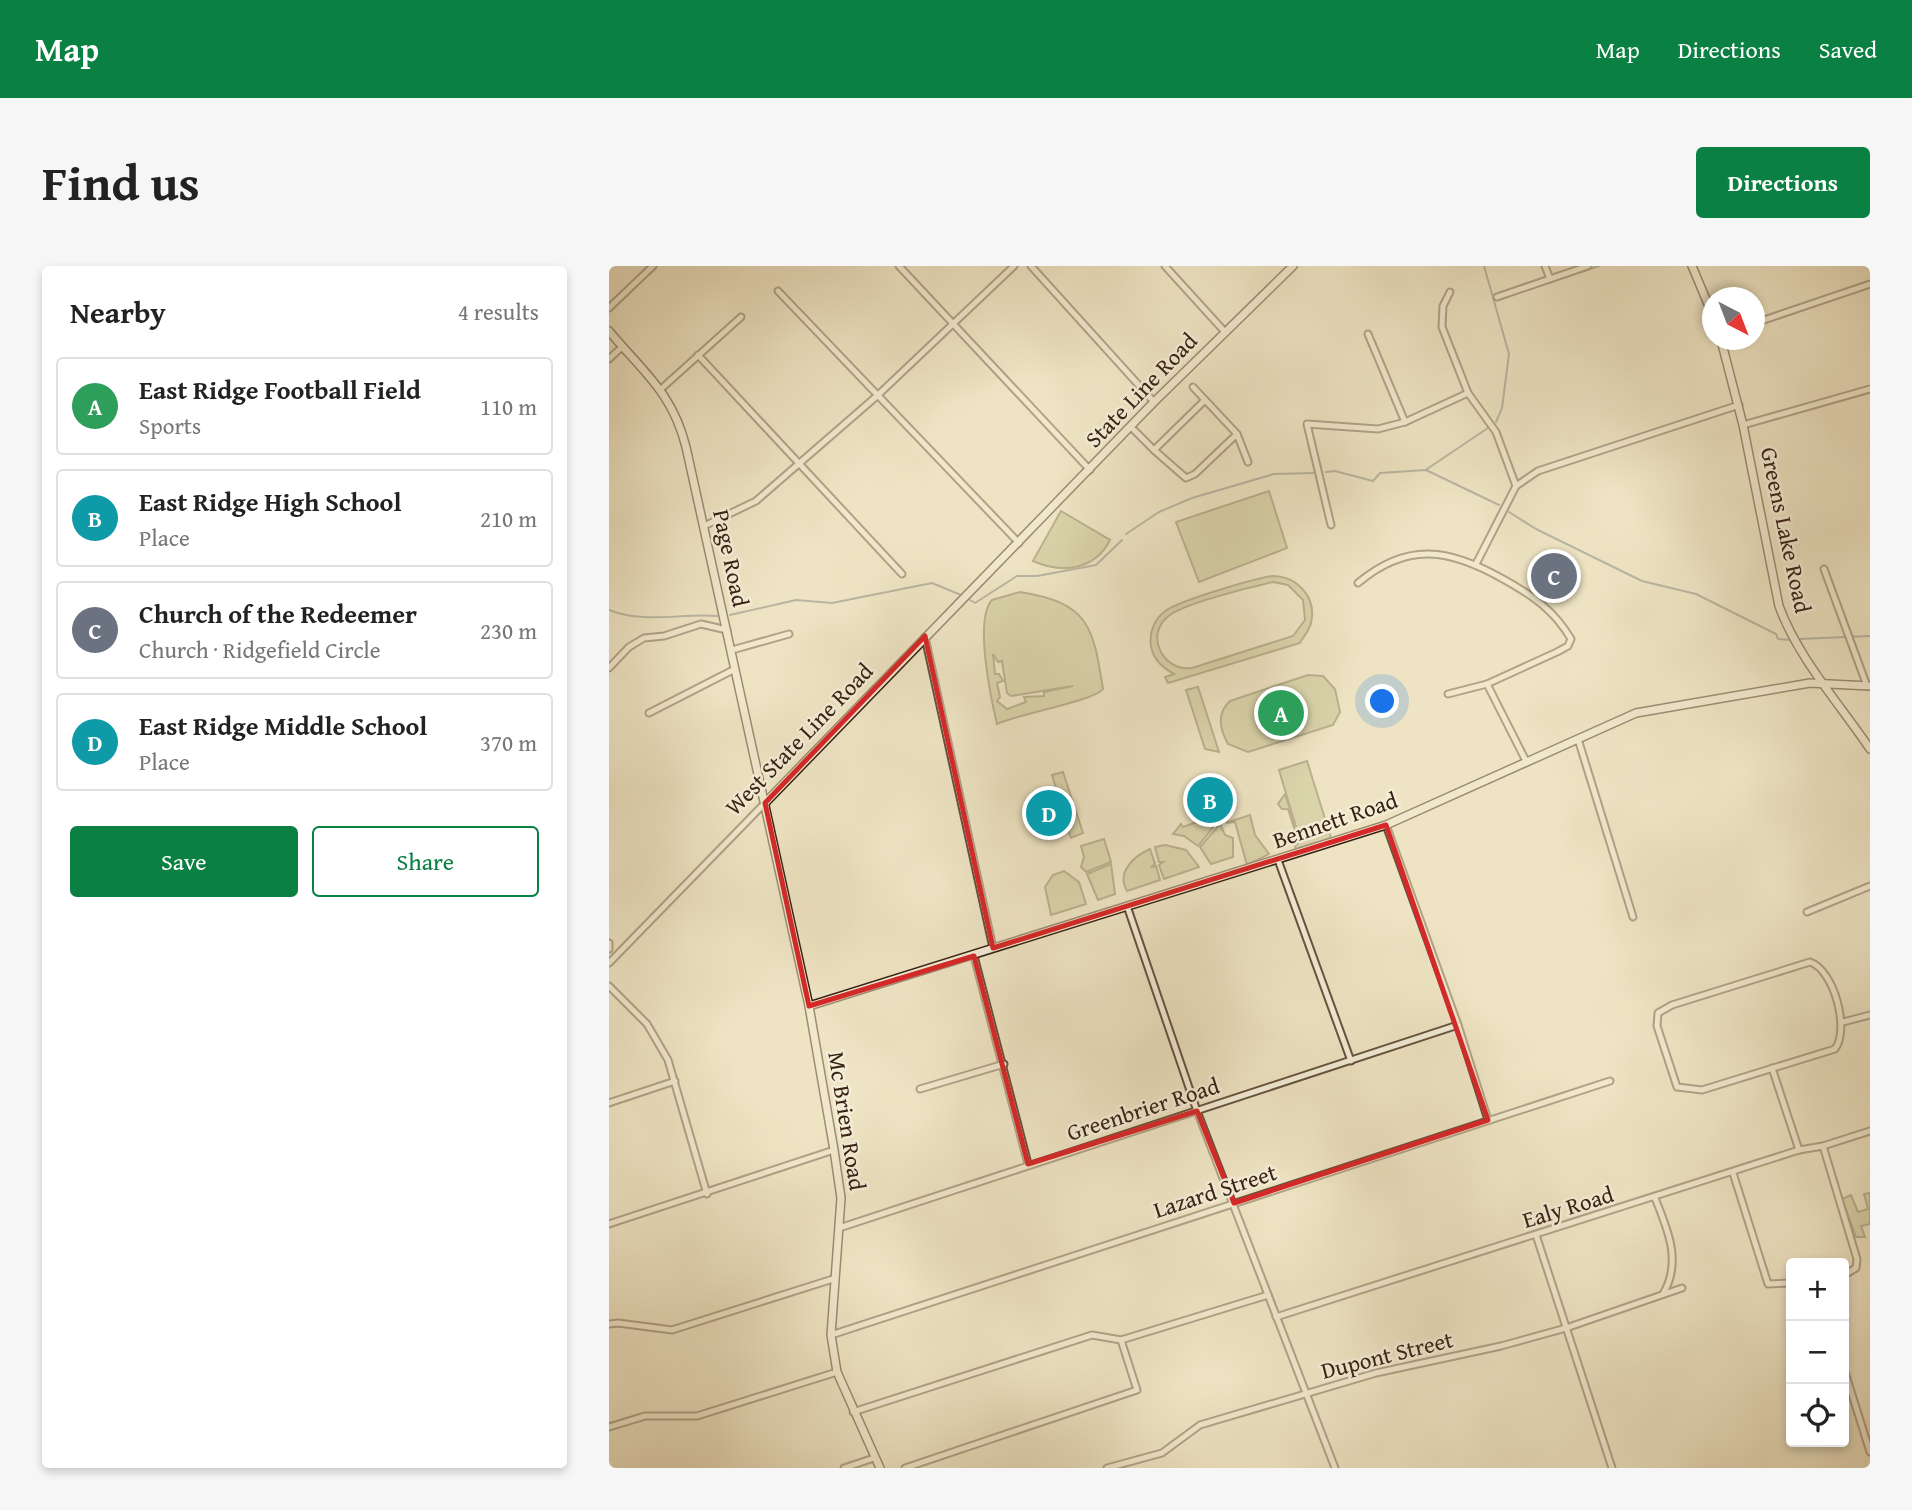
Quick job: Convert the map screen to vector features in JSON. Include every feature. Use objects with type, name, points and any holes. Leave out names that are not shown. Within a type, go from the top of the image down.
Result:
[{"type":"street","points":[[609,308],[653,266]]},
{"type":"street","points":[[899,266],[1090,470]]},
{"type":"street","points":[[704,526],[756,501],[879,395],[1014,266]]},
{"type":"street","points":[[1031,266],[1154,402]]},
{"type":"street","points":[[1165,266],[1225,332]]},
{"type":"street","name":"State Line Road","points":[[1019,543],[1154,402],[1293,266]]},
{"type":"street","points":[[1545,266],[1550,279]]},
{"type":"street","points":[[1497,297],[1588,266]]},
{"type":"street","points":[[1692,266],[1702,290]]},
{"type":"street","points":[[1765,320],[1870,284]]},
{"type":"street","points":[[778,291],[1019,543]]},
{"type":"street","points":[[1450,292],[1443,306],[1442,327],[1468,393],[1496,432],[1516,486]]},
{"type":"street","points":[[661,389],[741,317]]},
{"type":"street","name":"Page Road","points":[[609,331],[661,389],[680,424],[768,816]]},
{"type":"street","points":[[1369,334],[1405,422]]},
{"type":"street","points":[[609,359],[622,346]]},
{"type":"street","name":"Greens Lake Road","points":[[1724,350],[1744,425],[1779,606],[1800,649],[1870,749]]},
{"type":"street","points":[[698,355],[902,574]]},
{"type":"street","points":[[1192,387],[1237,434],[1248,462]]},
{"type":"street","points":[[1744,425],[1870,389]]},
{"type":"street","points":[[1331,525],[1307,424],[1378,429],[1405,422],[1468,393]]},
{"type":"street","points":[[1154,450],[1204,401]]},
{"type":"street","points":[[1476,564],[1516,486],[1538,471],[1739,405]]},
{"type":"street","points":[[1131,427],[1186,478],[1195,474],[1237,434]]},
{"type":"street","name":"West State Line Road","points":[[609,964],[925,636],[1019,543]]},
{"type":"street","points":[[1358,583],[1378,566],[1417,553],[1451,554],[1476,564],[1528,593],[1553,611],[1571,639],[1568,646],[1557,652],[1487,684],[1448,694]]},
{"type":"street","points":[[1824,569],[1868,686]]},
{"type":"street","points":[[609,668],[629,647],[644,638],[664,636],[701,624],[727,630]]},
{"type":"street","points":[[732,650],[789,634]]},
{"type":"street","points":[[925,636],[993,948]]},
{"type":"street","points":[[649,713],[735,669]]},
{"type":"street","name":"Bennett Road","points":[[809,1006],[1386,825],[1636,713],[1825,682],[1868,686]]},
{"type":"street","points":[[1487,684],[1526,761]]},
{"type":"street","points":[[1578,739],[1633,917]]},
{"type":"street","name":"Mc Brien Road","points":[[768,816],[809,1006],[841,1198],[831,1335],[837,1372],[853,1413],[880,1468]]},
{"type":"street","points":[[1386,825],[1458,1025],[1488,1120]]},
{"type":"street","points":[[1279,860],[1351,1061]]},
{"type":"street","points":[[1807,912],[1870,886]]},
{"type":"street","points":[[1127,906],[1197,1111],[1335,1468]]},
{"type":"street","points":[[609,943],[609,949]]},
{"type":"street","points":[[974,956],[1028,1164]]},
{"type":"street","points":[[1810,962],[1819,965],[1827,975],[1843,1022],[1841,1041],[1835,1049],[1772,1068],[1702,1090],[1677,1087],[1657,1026],[1658,1013],[1672,1005],[1810,962]]},
{"type":"street","points":[[609,986],[647,1024],[668,1060],[707,1194]]},
{"type":"street","points":[[1843,1022],[1870,1015]]},
{"type":"street","name":"Greenbrier Road","points":[[839,1228],[1458,1025]]},
{"type":"street","points":[[921,1089],[1003,1064]]},
{"type":"street","points":[[1772,1068],[1799,1150]]},
{"type":"street","points":[[609,1103],[675,1081]]},
{"type":"street","name":"Lazard Street","points":[[831,1335],[1610,1081]]},
{"type":"street","name":"Ealy Road","points":[[1276,1317],[1799,1150],[1823,1146],[1870,1131]]},
{"type":"street","points":[[1823,1146],[1857,1259],[1856,1268],[1849,1272]]},
{"type":"street","points":[[609,1224],[707,1194],[834,1150]]},
{"type":"street","points":[[1733,1173],[1768,1284],[1786,1283]]},
{"type":"street","points":[[1655,1198],[1674,1256],[1671,1281],[1663,1295]]},
{"type":"street","points":[[1536,1235],[1612,1468]]},
{"type":"street","points":[[609,1324],[672,1330],[833,1279]]},
{"type":"street","name":"Dupont Street","points":[[1107,1468],[1162,1452],[1201,1425],[1376,1373],[1501,1346],[1566,1328],[1682,1288]]},
{"type":"street","points":[[853,1413],[1092,1335],[1121,1340],[1268,1294]]},
{"type":"street","points":[[905,1468],[1137,1390],[1121,1340]]},
{"type":"street","points":[[609,1427],[645,1416],[698,1416],[837,1372]]},
{"type":"street","points":[[1849,1384],[1870,1452]]},
{"type":"street","points":[[844,1468],[874,1458]]},
{"type":"highlighted area","points":[[925,636],[993,948],[1386,825],[1488,1120],[1234,1203],[1197,1111],[1028,1164],[974,956],[809,1006],[765,803]]},
{"type":"green space","points":[[1269,491],[1287,548],[1199,582],[1176,522]]},
{"type":"green space","points":[[1061,511],[1110,540],[1096,558],[1077,567],[1066,568],[1033,561]]},
{"type":"green space","points":[[1272,576],[1297,584],[1308,597],[1311,623],[1300,643],[1168,683],[1165,677],[1174,674],[1159,663],[1151,646],[1152,632],[1160,615],[1172,607],[1199,597]],"holes":[[[1273,582],[1288,585],[1303,600],[1305,620],[1293,636],[1192,668],[1173,664],[1160,650],[1157,641],[1162,623],[1178,610]]]},
{"type":"green space","points":[[1020,592],[1061,603],[1074,611],[1091,634],[1103,689],[1097,694],[1071,703],[997,724],[984,641],[984,624],[992,600]],"holes":[[[993,654],[998,662],[1002,661],[1007,693],[1011,696],[1073,686],[1044,692],[1044,696],[1024,697],[1026,702],[1007,709],[997,701],[1000,697],[997,683],[1003,681],[999,674],[995,674]]]},
{"type":"green space","points":[[1308,675],[1323,676],[1335,689],[1340,712],[1333,725],[1248,752],[1228,744],[1223,733],[1221,716],[1230,701]]},
{"type":"green space","points":[[1198,687],[1219,752],[1205,749],[1186,690]]},
{"type":"green space","points":[[1307,761],[1331,838],[1296,849],[1295,846],[1299,843],[1288,809],[1282,809],[1278,804],[1285,794],[1296,827],[1279,770]]},
{"type":"green space","points":[[1063,772],[1083,833],[1071,838],[1068,830],[1050,836],[1048,830],[1051,830],[1049,825],[1070,817],[1063,800],[1040,806],[1037,798],[1057,792],[1052,775]]},
{"type":"green space","points":[[1250,815],[1255,835],[1269,854],[1247,865],[1235,822],[1226,823]]},
{"type":"green space","points":[[1211,817],[1214,826],[1198,846],[1184,836],[1173,834],[1181,824],[1183,827]]},
{"type":"green space","points":[[1220,824],[1225,835],[1233,838],[1233,857],[1211,864],[1200,847]]},
{"type":"green space","points":[[1104,839],[1111,862],[1086,872],[1081,867],[1084,857],[1081,846]]},
{"type":"green space","points":[[1165,845],[1186,850],[1199,867],[1164,879],[1159,865],[1163,862],[1159,862],[1155,847]]},
{"type":"green space","points":[[1150,849],[1155,864],[1151,867],[1156,866],[1160,880],[1127,891],[1124,884],[1125,871],[1133,860]]},
{"type":"green space","points":[[1111,864],[1115,894],[1098,900],[1087,874]]},
{"type":"green space","points":[[1064,871],[1079,882],[1086,904],[1051,915],[1045,887],[1053,875]]},
{"type":"green space","points":[[1870,1193],[1870,1224],[1861,1226],[1865,1237],[1856,1237],[1842,1199],[1851,1195],[1858,1212],[1868,1209],[1864,1194]]},
{"type":"waterway","points":[[1484,266],[1509,354],[1502,408],[1496,422]]},
{"type":"waterway","points":[[1552,281],[1599,266]]},
{"type":"waterway","points":[[1427,469],[1488,428]]},
{"type":"waterway","points":[[1326,472],[1335,471],[1373,481],[1380,473],[1426,470],[1499,505]]},
{"type":"waterway","points":[[1126,534],[1159,512],[1192,498],[1274,474],[1314,473]]},
{"type":"waterway","points":[[1509,512],[1536,529],[1642,581],[1696,594],[1776,634],[1778,639],[1792,640]]},
{"type":"waterway","points":[[970,600],[975,603],[1017,576],[1037,576],[1096,565],[1122,540]]},
{"type":"waterway","points":[[730,615],[796,600],[832,603],[932,583],[961,595]]},
{"type":"waterway","points":[[609,610],[649,617],[718,616]]},
{"type":"waterway","points":[[1798,639],[1870,636]]},
{"type":"place","name":"Church of the Redeemer","points":[[1554,576]]},
{"type":"place","name":"East Ridge Football Field","points":[[1281,713]]},
{"type":"place","name":"East Ridge High School","points":[[1210,800]]},
{"type":"place","name":"East Ridge Middle School","points":[[1049,813]]}]
